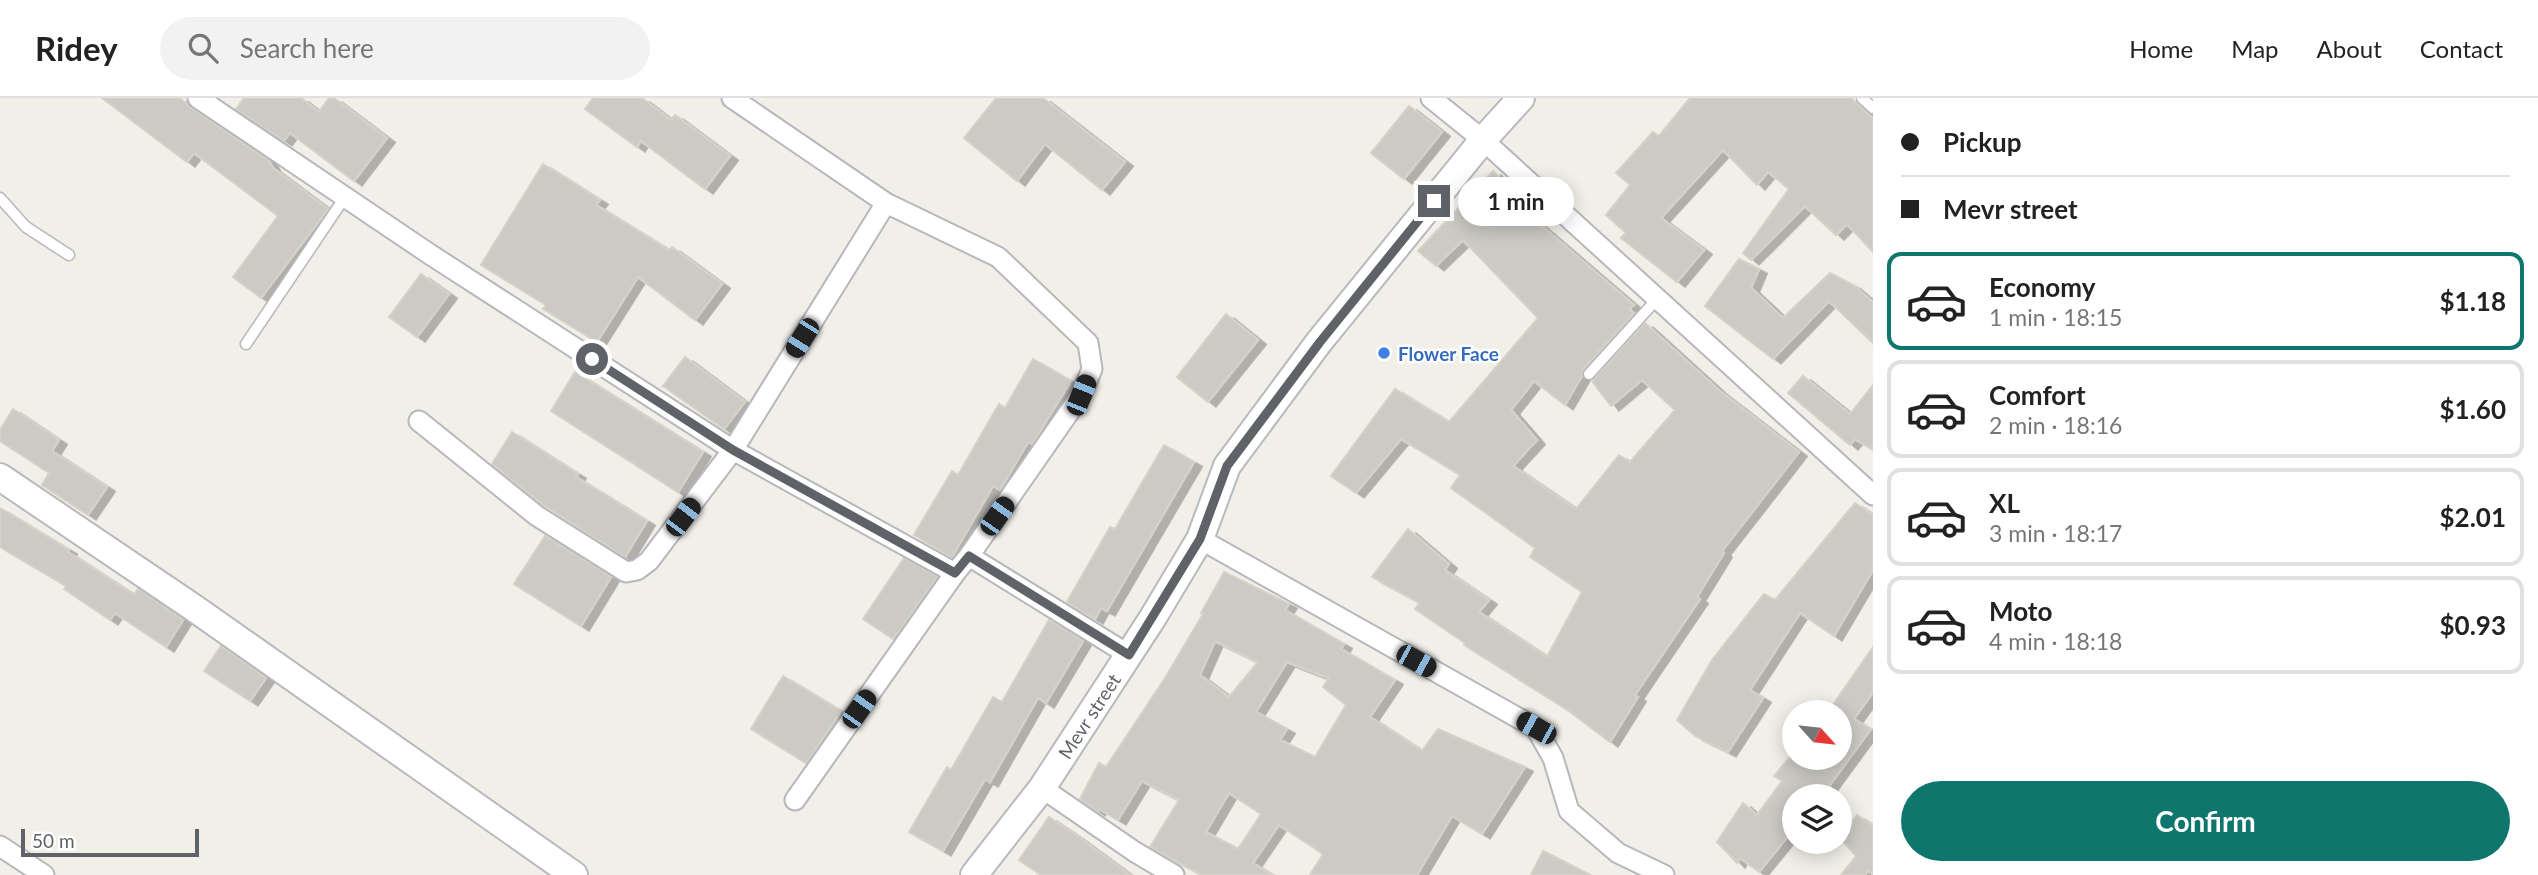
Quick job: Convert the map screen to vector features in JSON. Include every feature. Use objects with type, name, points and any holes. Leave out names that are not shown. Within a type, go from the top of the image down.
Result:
[{"type":"street","points":[[198,98],[733,450],[955,573]]},
{"type":"street","points":[[732,98],[886,203],[998,257],[1088,343],[1092,369],[1081,395],[795,800]]},
{"type":"street","points":[[1431,98],[1483,140],[1659,298],[1873,495]]},
{"type":"street","name":"Mevr street","points":[[974,875],[1042,788],[1129,655],[1200,539],[1227,466],[1320,342],[1483,140],[1521,98]]},
{"type":"street","points":[[419,421],[537,516],[626,572],[637,570],[649,561],[733,450],[886,203]]},
{"type":"street","points":[[0,477],[183,600],[570,873]]},
{"type":"street","points":[[1200,539],[1536,728],[1553,758],[1569,811],[1618,853],[1664,875]]},
{"type":"street","points":[[969,556],[1129,655]]},
{"type":"street","points":[[1042,788],[1174,875]]},
{"type":"street","points":[[0,846],[44,875]]},
{"type":"lane","points":[[1862,98],[1873,108]]},
{"type":"lane","points":[[246,344],[345,197]]},
{"type":"lane","points":[[0,198],[26,227],[69,254]]},
{"type":"lane","points":[[1589,374],[1659,298]]},
{"type":"building","points":[[102,98],[180,98],[269,161],[273,168],[328,209],[261,298],[233,277],[278,216],[194,153],[187,162]]},
{"type":"building","points":[[244,98],[301,98],[319,112],[329,98],[334,98],[387,138],[354,181],[290,133],[284,141],[236,109]]},
{"type":"building","points":[[593,98],[642,98],[671,120],[675,115],[730,156],[705,189],[641,141],[637,147],[585,109]]},
{"type":"building","points":[[996,98],[1043,98],[1125,162],[1102,190],[1045,144],[1017,181],[964,138]]},
{"type":"building","points":[[1690,98],[1851,98],[1873,119],[1873,252],[1847,224],[1836,235],[1805,206],[1751,260],[1743,253],[1789,189],[1768,172],[1757,185],[1723,150],[1661,218],[1704,250],[1677,282],[1621,238],[1626,233],[1606,215],[1630,185],[1616,173],[1653,132],[1659,136]]},
{"type":"building","points":[[1409,106],[1442,132],[1404,179],[1371,153]]},
{"type":"building","points":[[543,164],[600,200],[596,205],[669,250],[672,247],[722,284],[695,320],[638,277],[597,342],[543,309],[546,305],[481,265]]},
{"type":"building","points":[[1493,171],[1512,192],[1507,196],[1634,305],[1629,309],[1634,313],[1583,369],[1582,376],[1565,405],[1534,381],[1511,410],[1537,440],[1513,466],[1576,509],[1619,455],[1630,462],[1675,410],[1642,380],[1611,406],[1592,381],[1645,323],[1720,391],[1799,452],[1722,551],[1724,553],[1697,597],[1700,599],[1635,695],[1638,697],[1610,742],[1566,709],[1464,645],[1465,643],[1415,609],[1420,603],[1372,577],[1408,529],[1449,564],[1445,570],[1489,600],[1479,612],[1547,657],[1582,592],[1530,557],[1535,548],[1451,488],[1460,475],[1401,439],[1356,493],[1331,476],[1395,389],[1449,422],[1538,318],[1463,240],[1436,266],[1418,251]]},
{"type":"building","points":[[1739,259],[1759,269],[1751,288],[1783,318],[1830,273],[1853,285],[1873,302],[1873,343],[1829,301],[1773,359],[1705,306]]},
{"type":"building","points":[[421,274],[449,294],[417,337],[389,317]]},
{"type":"building","points":[[1226,314],[1258,340],[1208,402],[1177,377]]},
{"type":"building","points":[[685,357],[745,402],[724,429],[663,386]]},
{"type":"building","points":[[1033,359],[1071,381],[1032,444],[1028,442],[1000,490],[993,486],[952,557],[914,535],[952,471],[958,475],[999,404],[1005,408]]},
{"type":"building","points":[[575,372],[703,452],[678,492],[551,411]]},
{"type":"building","points":[[1803,376],[1850,414],[1873,385],[1873,450],[1855,439],[1850,445],[1788,393]]},
{"type":"building","points":[[13,409],[59,440],[52,451],[107,487],[88,515],[42,485],[49,473],[0,441],[0,430]]},
{"type":"building","points":[[512,432],[578,474],[576,477],[647,521],[625,557],[542,504],[492,464]]},
{"type":"building","points":[[1164,445],[1194,462],[1107,611],[1101,608],[1095,619],[1067,602],[1110,527],[1115,529]]},
{"type":"building","points":[[1855,503],[1873,515],[1873,570],[1834,636],[1800,613],[1750,690],[1763,698],[1728,752],[1695,736],[1677,720],[1712,660],[1764,594],[1775,600]]},
{"type":"building","points":[[0,508],[69,550],[68,552],[134,595],[138,589],[183,620],[166,647],[115,613],[110,620],[64,589],[66,586],[0,547]]},
{"type":"building","points":[[545,536],[611,577],[581,626],[514,584]]},
{"type":"building","points":[[904,558],[937,577],[893,639],[863,619]]},
{"type":"building","points":[[1224,572],[1289,604],[1285,610],[1344,644],[1341,649],[1395,680],[1370,717],[1422,751],[1438,729],[1525,767],[1482,834],[1452,816],[1417,875],[1310,875],[1323,854],[1279,825],[1253,863],[1272,875],[1202,875],[1150,847],[1179,800],[1142,781],[1118,820],[1099,809],[1097,811],[1080,799],[1099,763],[1106,767],[1165,678],[1203,614],[1201,613]],"holes":[[[1215,641],[1258,662],[1229,697],[1200,675]],[[1287,662],[1329,678],[1323,687],[1346,705],[1315,757],[1280,740],[1287,729],[1256,712]],[[1229,793],[1261,814],[1238,849],[1206,832]]]},
{"type":"building","points":[[1049,620],[1083,641],[1046,703],[1038,698],[990,782],[985,779],[943,851],[909,832],[947,767],[951,770],[993,697],[1002,702]]},
{"type":"building","points":[[221,646],[266,678],[250,701],[204,671]]},
{"type":"building","points":[[1873,647],[1873,692],[1854,719],[1871,729],[1852,755],[1852,700],[1836,700]]},
{"type":"building","points":[[783,676],[841,711],[806,763],[751,729]]},
{"type":"building","points":[[1782,766],[1782,770],[1841,770],[1831,784],[1782,784],[1782,844],[1759,872],[1740,858],[1737,863],[1717,842],[1743,803],[1757,815],[1782,781],[1774,776]]},
{"type":"building","points":[[1857,815],[1873,826],[1873,875],[1869,870],[1865,875],[1841,875],[1856,856],[1852,852],[1852,822]]},
{"type":"building","points":[[1049,817],[1130,875],[1041,875],[1019,860]]},
{"type":"building","points":[[1543,851],[1590,875],[1531,875]]},
{"type":"place","name":"Flower Face","points":[[1384,353]]},
{"type":"route","points":[[592,359],[733,450],[955,573],[969,556],[1129,655],[1200,539],[1227,466],[1320,342],[1434,201]]}]
